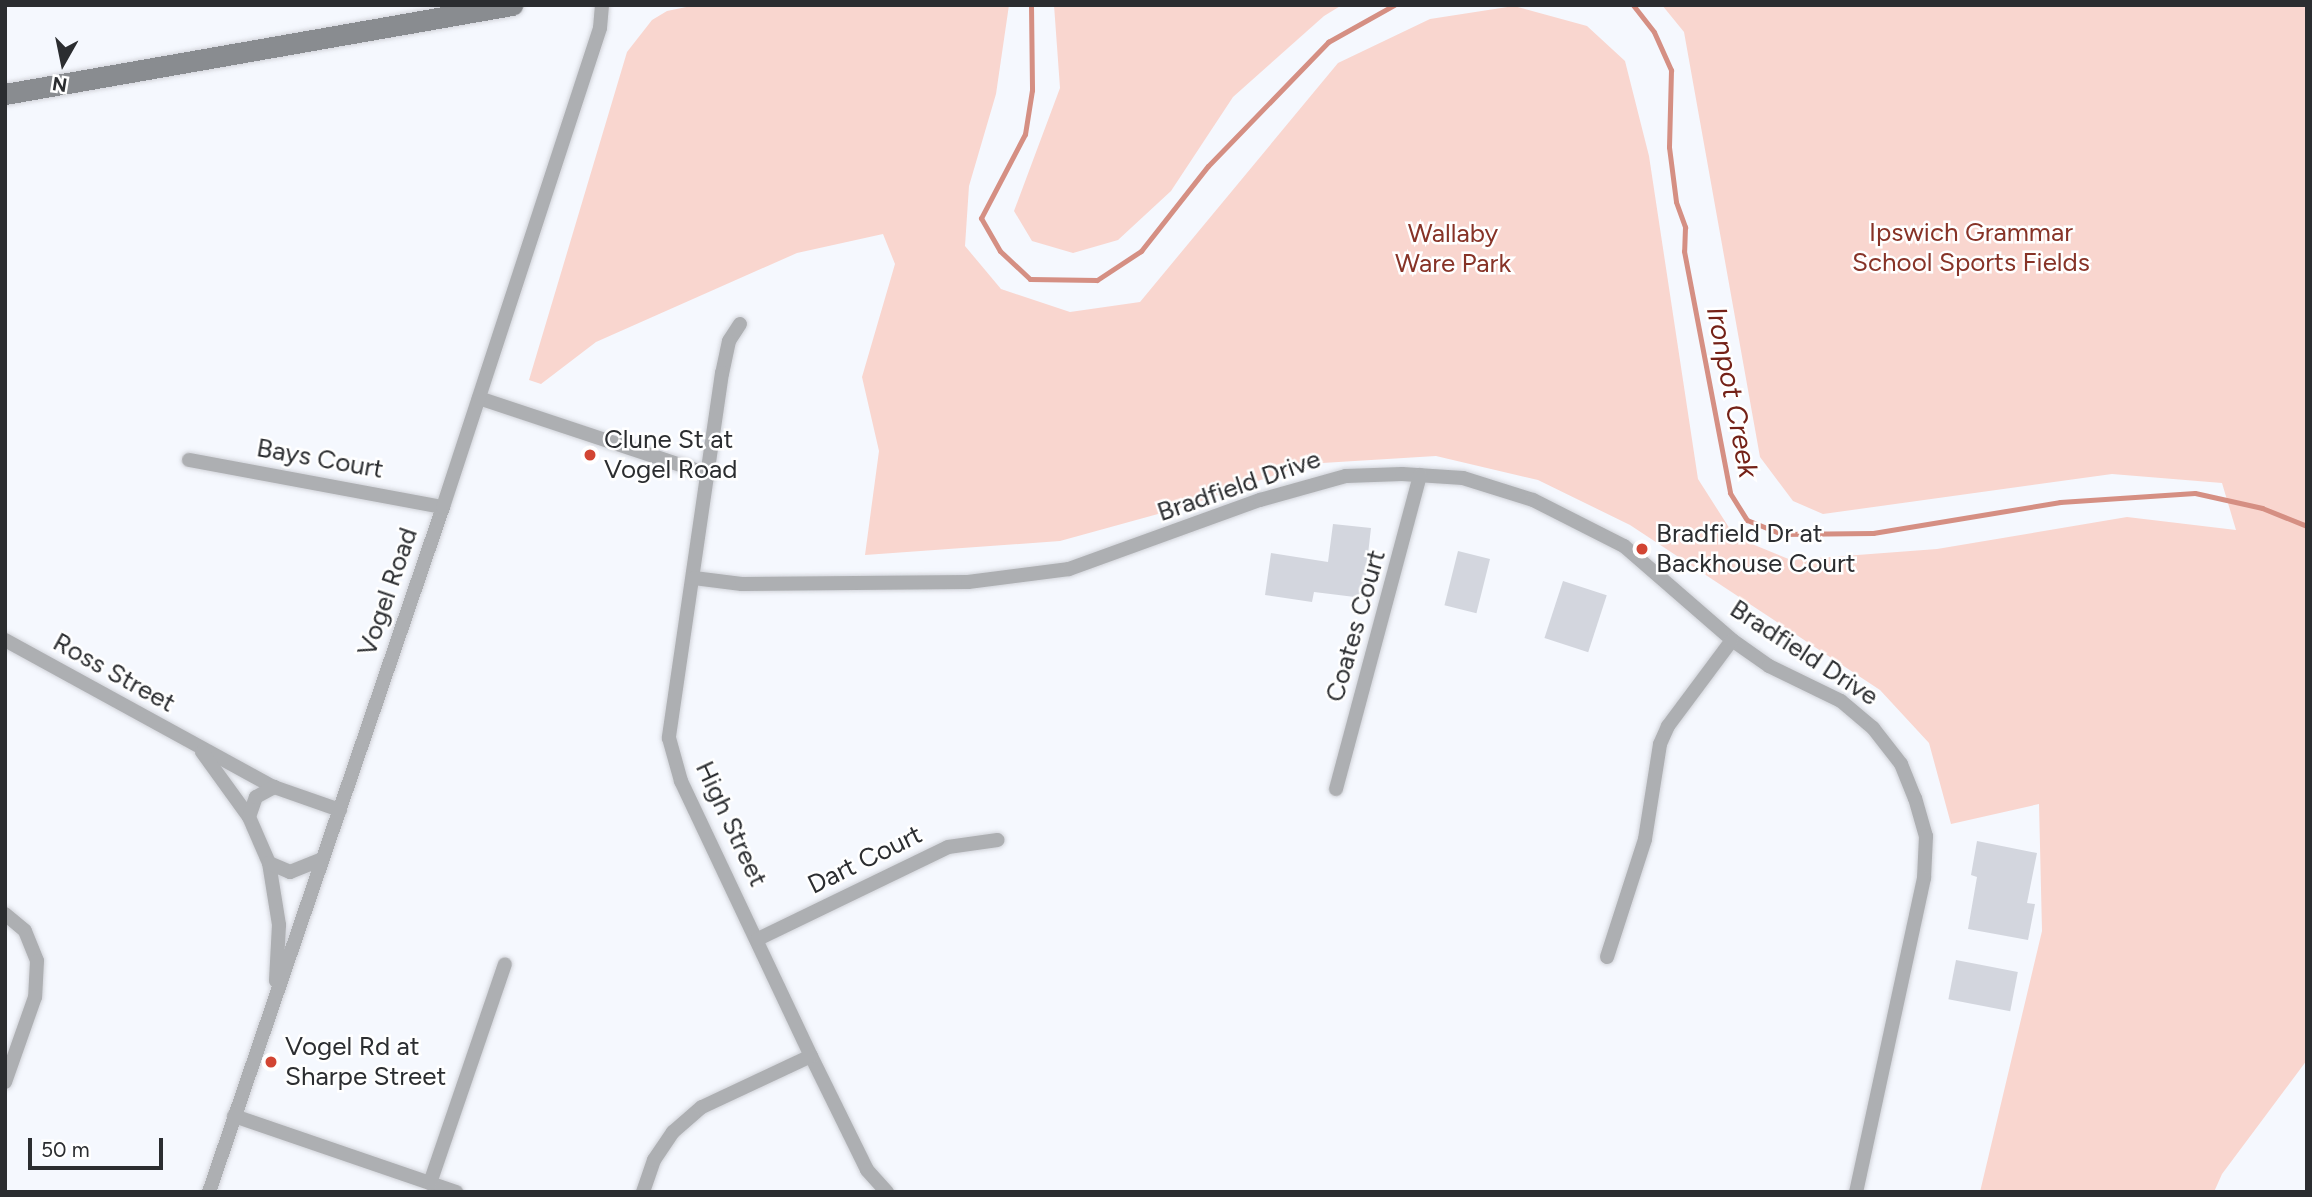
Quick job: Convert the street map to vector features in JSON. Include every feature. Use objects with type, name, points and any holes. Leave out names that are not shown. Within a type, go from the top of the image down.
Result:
[{"type":"main road","points":[[5,94],[512,5]]},
{"type":"street","name":"Vogel Road","points":[[209,1192],[443,507],[600,28],[602,5]]},
{"type":"street","name":"High Street","points":[[740,324],[729,341],[722,373],[710,475],[669,738],[681,781],[811,1056],[867,1170],[887,1192]]},
{"type":"street","points":[[479,398],[710,475]]},
{"type":"street","name":"Bays Court","points":[[189,460],[443,507]]},
{"type":"street","name":"Bradfield Drive","points":[[694,579],[742,584],[968,582],[1069,569],[1260,500],[1346,476],[1420,475],[1462,478],[1533,500],[1624,546],[1732,640],[1769,666],[1841,701],[1874,728],[1901,764],[1925,829],[1924,878],[1856,1192]]},
{"type":"street","name":"Coates Court","points":[[1336,789],[1420,475]]},
{"type":"street","name":"Ross Street","points":[[5,640],[274,788],[340,810]]},
{"type":"street","points":[[1607,957],[1645,839],[1660,744],[1668,726],[1732,640]]},
{"type":"street","name":"Ross Street","points":[[199,748],[249,817],[269,863],[279,925],[274,999]]},
{"type":"street","points":[[249,817],[256,797],[274,788]]},
{"type":"street","name":"Dart Court","points":[[758,939],[948,847],[999,840]]},
{"type":"street","points":[[269,863],[290,872],[322,859]]},
{"type":"street","points":[[5,914],[25,931],[37,961],[36,998],[5,1083]]},
{"type":"street","points":[[430,1183],[505,964]]},
{"type":"street","points":[[643,1192],[654,1160],[673,1132],[702,1107],[811,1056]]},
{"type":"street","points":[[234,1116],[456,1192]]},
{"type":"green space","name":"Wallaby Ware Park","points":[[696,5],[1009,5],[996,94],[969,186],[965,246],[1001,289],[1070,312],[1140,302],[1338,63],[1430,19],[1514,6],[1587,26],[1625,61],[1649,156],[1698,479],[1735,537],[1791,560],[1937,549],[2127,517],[2236,530],[2222,483],[2112,474],[1823,514],[1793,501],[1760,457],[1684,32],[1662,5],[2307,5],[2307,1060],[2222,1174],[2214,1192],[1980,1192],[2042,931],[2039,804],[1951,824],[1929,743],[1880,690],[1630,525],[1538,480],[1436,456],[1306,464],[1187,506],[1060,541],[865,555],[879,451],[862,377],[895,264],[883,234],[797,253],[596,342],[541,384],[529,380],[627,52],[652,20],[667,11]]},
{"type":"green space","points":[[1054,5],[1342,5],[1324,16],[1233,97],[1171,191],[1118,240],[1073,253],[1032,241],[1014,211],[1060,88]]},
{"type":"building","points":[[1333,524],[1371,528],[1363,598],[1314,592],[1312,602],[1265,595],[1271,553],[1328,562]]},
{"type":"building","points":[[1458,551],[1490,559],[1476,613],[1444,605]]},
{"type":"building","points":[[1563,581],[1607,595],[1588,652],[1544,638]]},
{"type":"building","points":[[1977,841],[2037,853],[2027,903],[2035,904],[2028,940],[1968,929],[1977,877],[1971,875]]},
{"type":"building","points":[[1956,960],[2018,972],[2010,1011],[1948,999]]},
{"type":"waterway","name":"Ironpot Creek","points":[[1031,5],[1032,90],[1025,134],[981,218],[1000,251],[1030,279],[1097,280],[1141,251],[1208,166],[1328,42],[1394,5]]},
{"type":"waterway","name":"Ironpot Creek","points":[[1633,5],[1654,32],[1671,70],[1669,147],[1676,202],[1685,227],[1684,251],[1730,493],[1747,520],[1781,534],[1873,533],[2060,502],[2195,493],[2262,508],[2307,526]]},
{"type":"place","name":"Clune St at Vogel Road","points":[[590,455]]},
{"type":"place","name":"Bradfield Dr at Backhouse Court","points":[[1642,549]]},
{"type":"place","name":"Vogel Rd at Sharpe Street","points":[[271,1062]]},
{"type":"park label","name":"Ipswich Grammar School Sports Fields","points":[[1971,248]]}]
